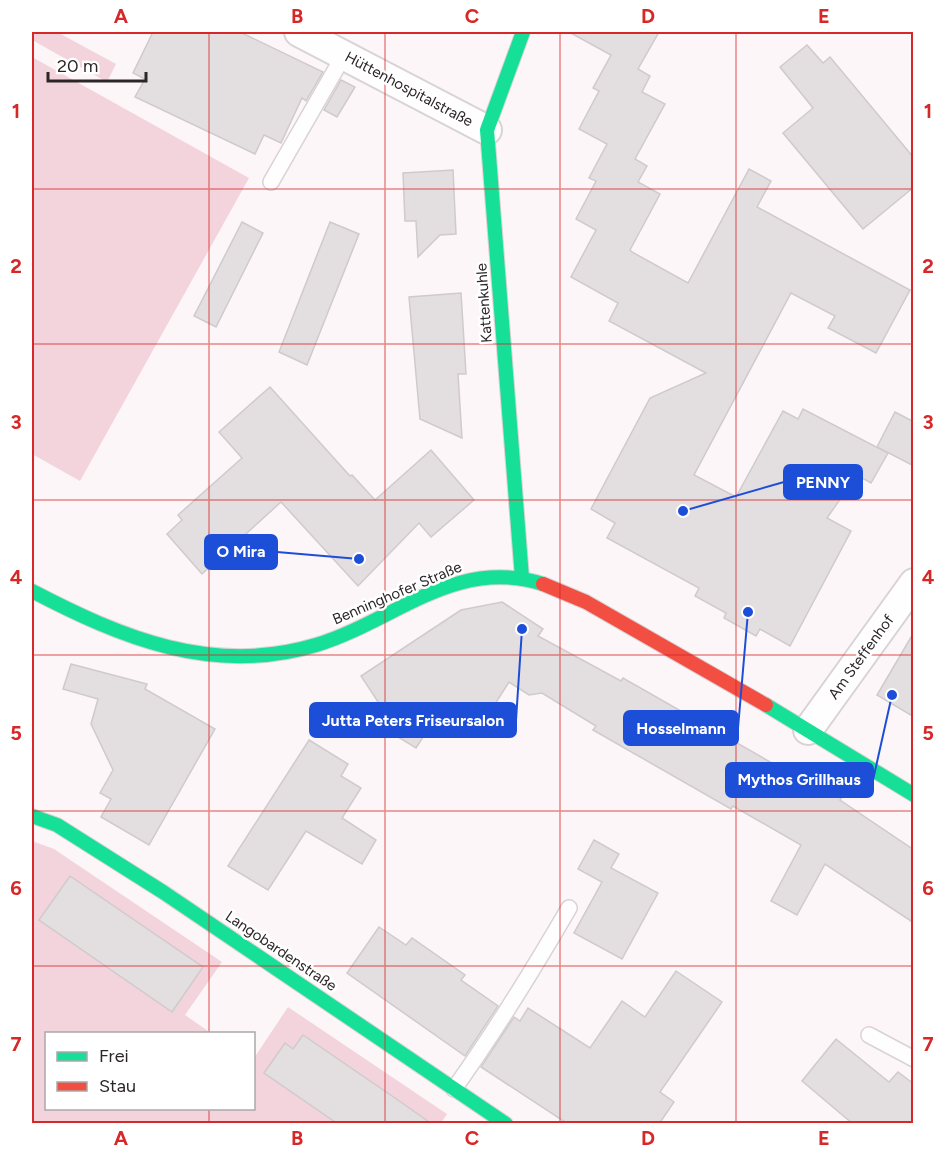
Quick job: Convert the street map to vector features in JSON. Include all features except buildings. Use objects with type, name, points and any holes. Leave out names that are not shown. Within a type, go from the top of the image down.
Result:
[{"type":"street","name":"Hüttenhospitalstraße","points":[[299,32],[487,130]]},
{"type":"street","name":"Kattenkuhle","points":[[522,578],[487,130],[523,32]]},
{"type":"street","name":"Benninghofer Straße","points":[[32,591],[119,634],[165,649],[213,657],[278,655],[359,629],[456,583],[473,578],[498,576],[522,578],[549,585],[577,597],[808,730],[914,795]]},
{"type":"street","name":"Am Steffenhof","points":[[808,730],[914,583]]},
{"type":"street","name":"Langobardenstraße","points":[[32,816],[57,825],[163,892],[506,1124]]},
{"type":"lane","points":[[271,182],[344,55]]},
{"type":"lane","points":[[454,1089],[502,1020],[569,908]]},
{"type":"lane","points":[[868,1035],[914,1059]]},
{"type":"shaded area","points":[[32,32],[57,32],[116,64],[107,82],[32,40]]},
{"type":"shaded area","points":[[32,57],[249,178],[80,481],[32,454]]},
{"type":"shaded area","points":[[32,841],[54,849],[222,962],[185,1015],[210,1032],[45,1032],[45,1110],[255,1110],[255,1056],[288,1007],[447,1114],[441,1123],[32,1123]]},
{"type":"traffic: fast","points":[[522,578],[487,130],[523,32]]},
{"type":"traffic: fast","points":[[32,591],[100,624],[134,637],[205,654],[241,656],[278,654],[316,645],[345,634],[426,595],[482,578],[511,578],[543,584]]},
{"type":"traffic: fast","points":[[766,705],[914,795]]},
{"type":"traffic: fast","points":[[32,816],[57,825],[163,892],[506,1124]]},
{"type":"traffic: jam","points":[[543,584],[586,602],[766,705]]},
{"type":"place","name":"PENNY","points":[[683,511]]},
{"type":"place","name":"O Mira","points":[[359,559]]},
{"type":"place","name":"Hosselmann","points":[[748,612]]},
{"type":"place","name":"Jutta Peters Friseursalon","points":[[522,629]]},
{"type":"place","name":"Mythos Grillhaus","points":[[892,695]]}]
